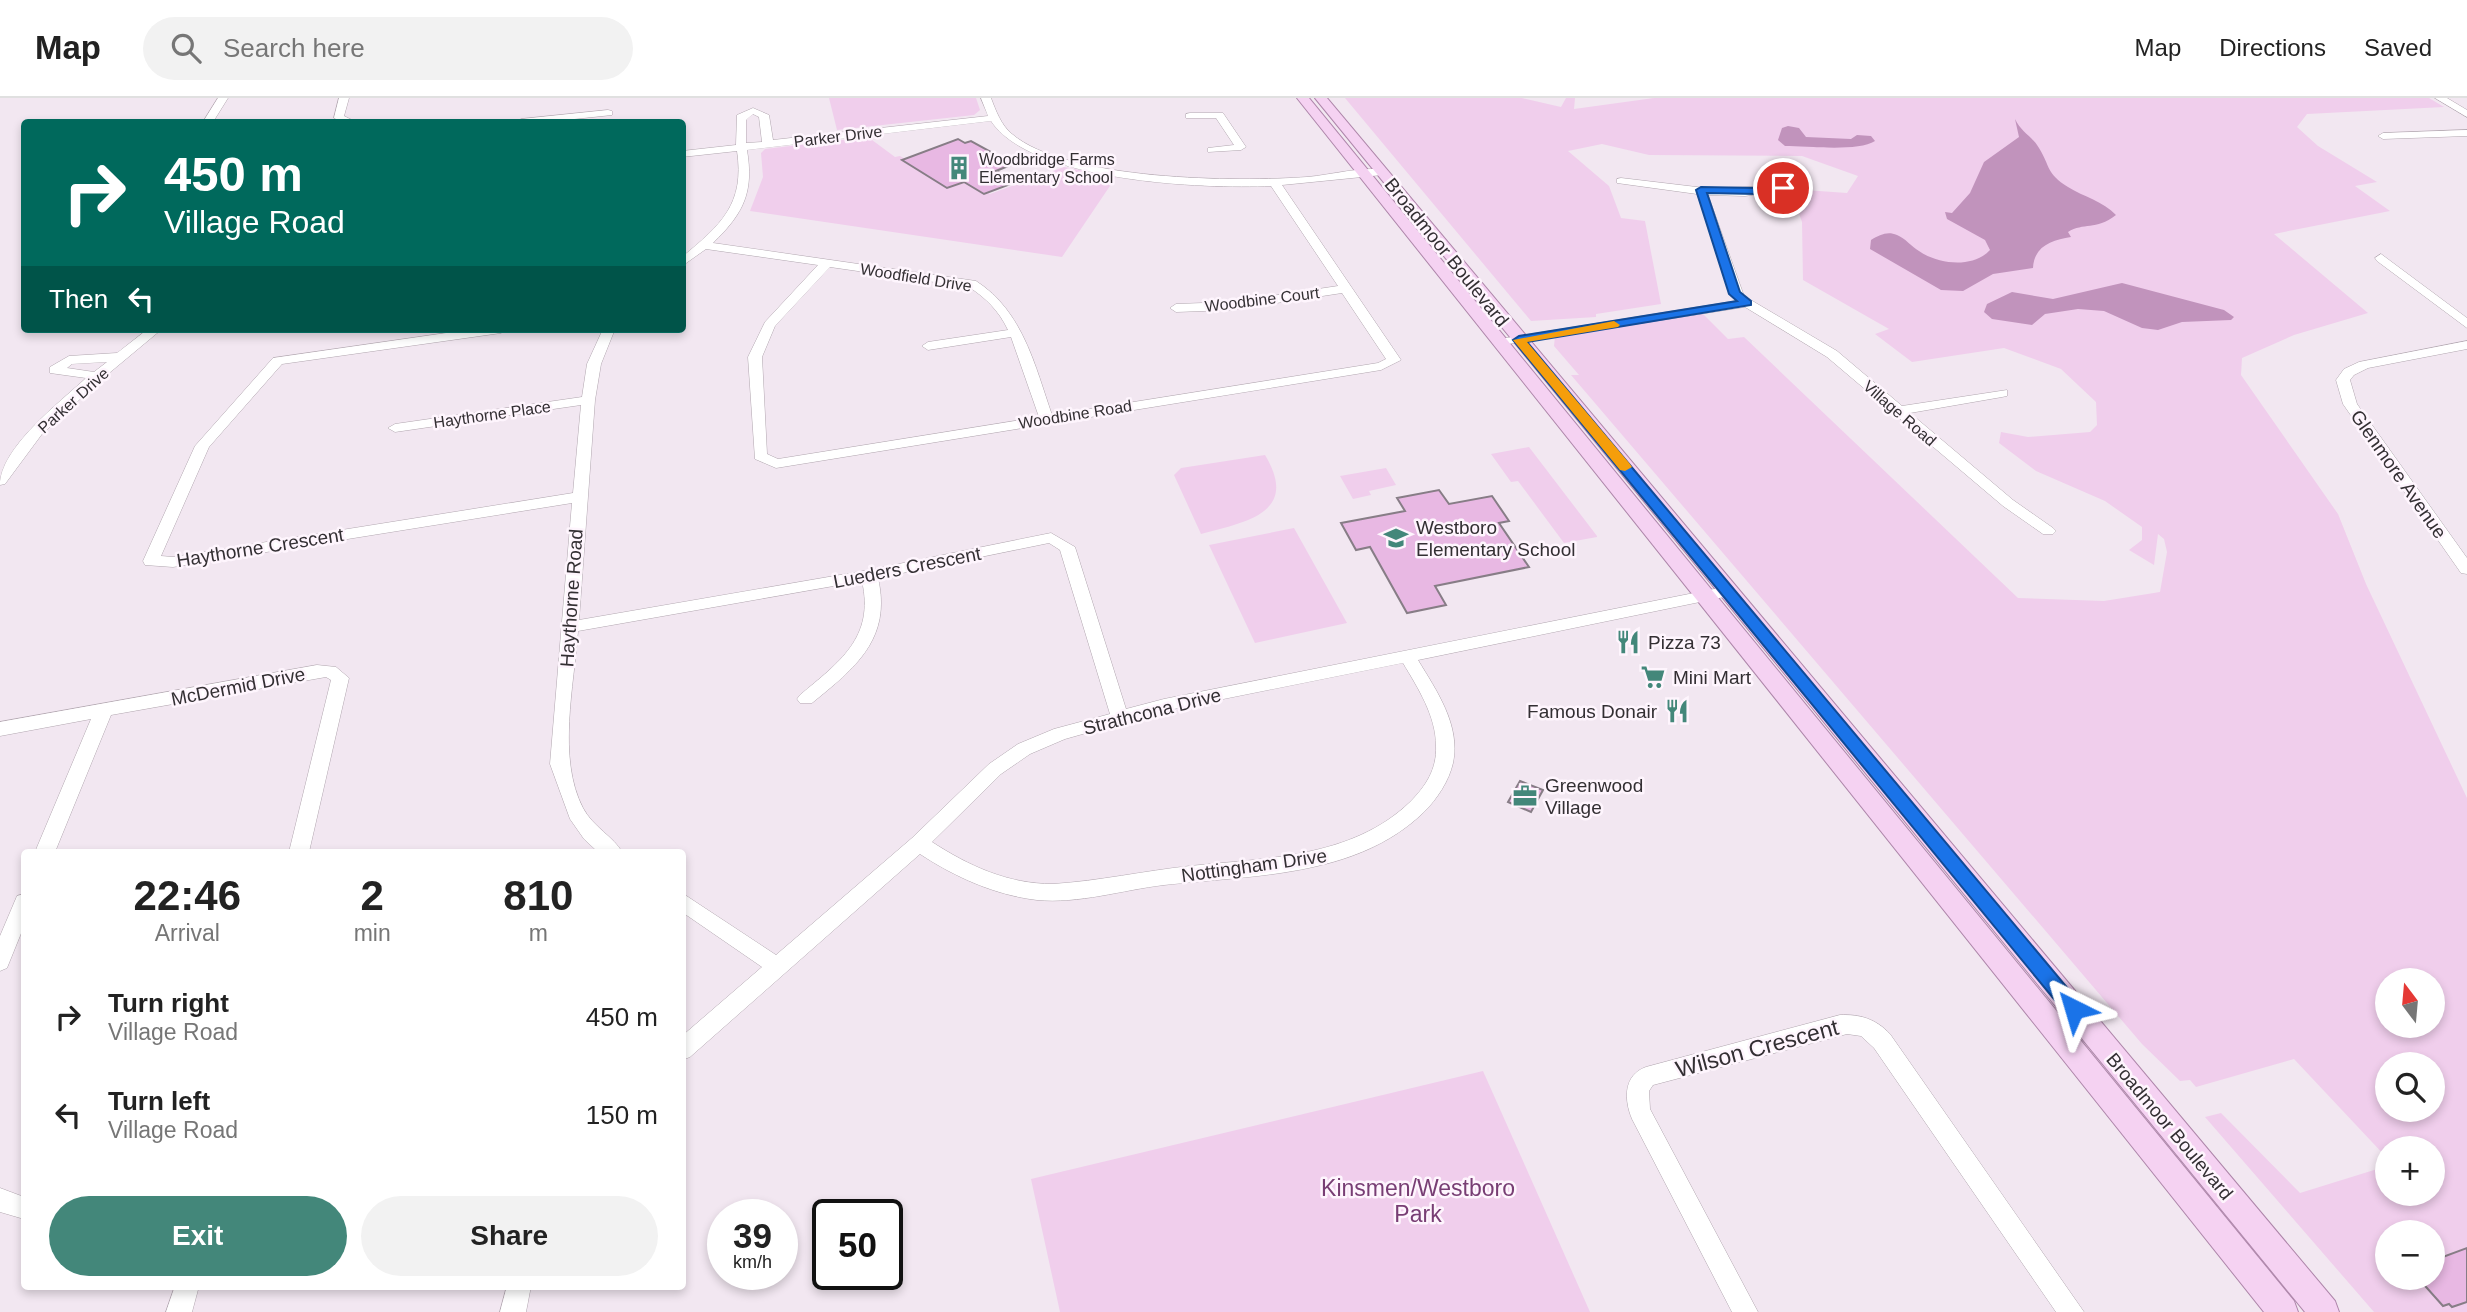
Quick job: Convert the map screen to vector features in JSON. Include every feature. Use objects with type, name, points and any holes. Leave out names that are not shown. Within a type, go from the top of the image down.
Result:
[{"type":"main road","name":"Broadmoor Boulevard","points":[[1303,98],[1361,171],[1507,339],[1716,593],[2324,1312]]},
{"type":"main road","name":"Broadmoor Boulevard","points":[[1321,98],[1379,169],[1507,339],[1716,593],[2283,1312]]},
{"type":"street","points":[[210,119],[223,98]]},
{"type":"street","points":[[343,119],[340,118],[344,98]]},
{"type":"street","points":[[586,119],[607,118],[610,98]]},
{"type":"street","points":[[986,98],[994,118],[1006,134],[1029,149],[1090,168],[1180,182],[1297,181],[1379,169]]},
{"type":"street","points":[[2440,98],[2467,114]]},
{"type":"street","points":[[686,260],[704,245],[741,203],[746,173],[740,117],[753,111],[764,115],[768,144]]},
{"type":"street","points":[[1190,116],[1219,115],[1241,147],[1212,150]]},
{"type":"street","name":"Parker Drive","points":[[686,154],[994,118]]},
{"type":"street","points":[[2383,136],[2467,133]]},
{"type":"street","name":"Woodbine Road","points":[[828,262],[769,325],[755,357],[760,456],[776,464],[1046,418],[1381,366],[1394,360],[1273,180]]},
{"type":"street","points":[[1621,181],[1701,190],[1757,191],[1783,188]]},
{"type":"street","points":[[1507,339],[1743,300],[1701,190]]},
{"type":"street","name":"Woodfield Drive","points":[[704,245],[972,284],[989,291],[1014,332],[1046,418]]},
{"type":"street","points":[[2381,258],[2467,324]]},
{"type":"street","name":"Woodbine Court","points":[[1176,308],[1231,306],[1348,288]]},
{"type":"street","name":"Village Road","points":[[1743,300],[1832,354],[2008,503],[2048,531]]},
{"type":"street","points":[[928,346],[1014,332]]},
{"type":"street","name":"Parker Drive","points":[[0,481],[37,431],[97,376],[151,333]]},
{"type":"street","name":"Haythorne Crescent","points":[[473,333],[278,361],[202,446],[151,561],[173,562],[579,497]]},
{"type":"street","name":"Haythorne Road","points":[[607,333],[594,364],[588,400],[559,764],[567,797],[580,824],[609,849]]},
{"type":"street","name":"Glenmore Avenue","points":[[2467,345],[2364,365],[2349,372],[2343,380],[2350,404],[2467,569]]},
{"type":"street","points":[[97,376],[55,370],[69,360],[120,357]]},
{"type":"street","points":[[1897,411],[2002,393]]},
{"type":"street","name":"Haythorne Place","points":[[395,428],[588,400]]},
{"type":"street","name":"Lueders Crescent","points":[[570,627],[869,575],[1051,538],[1063,542],[1119,716]]},
{"type":"street","points":[[806,699],[845,667],[866,641],[873,620],[875,594],[869,575]]},
{"type":"street","name":"Strathcona Drive","points":[[686,1046],[919,843],[964,796],[1024,750],[1119,716],[1716,593]]},
{"type":"street","name":"Nottingham Drive","points":[[919,843],[947,862],[990,882],[1041,892],[1341,853],[1395,829],[1414,813],[1442,771],[1446,736],[1436,709],[1407,655]]},
{"type":"street","name":"McDermid Drive","points":[[0,729],[317,671],[330,671],[340,678],[300,849]]},
{"type":"street","points":[[46,849],[103,712]]},
{"type":"street","points":[[686,904],[776,966]]},
{"type":"street","points":[[0,962],[21,910]]},
{"type":"street","name":"Wilson Crescent","points":[[1745,1312],[1640,1112],[1635,1099],[1638,1085],[1646,1077],[1840,1025],[1857,1024],[1871,1029],[1882,1041],[2071,1312]]},
{"type":"street","points":[[0,1200],[21,1207]]},
{"type":"street","points":[[180,1312],[186,1290]]},
{"type":"street","points":[[513,1312],[518,1290]]},
{"type":"green space","points":[[829,98],[976,98],[980,110],[974,115],[837,130]]},
{"type":"green space","points":[[1345,98],[1522,98],[1561,107],[1566,98],[1575,98],[1574,109],[1654,98],[2429,98],[2444,107],[2307,114],[2297,127],[2318,146],[2377,182],[2355,186],[2390,211],[2274,234],[2368,313],[2294,335],[2242,358],[2241,375],[2338,514],[2366,584],[2467,798],[2467,1312],[2374,1312],[2205,1117],[2221,1113],[2300,1193],[2375,1170],[2375,1206],[2445,1206],[2445,1136],[2375,1136],[2375,1145],[2294,1059],[2196,1087],[2190,1080],[2180,1081],[2142,1044],[1571,375],[1579,375],[1554,346],[1555,336],[1701,312],[1728,339],[1744,337],[2018,598],[2104,601],[2160,592],[2167,552],[2164,539],[2158,534],[2154,565],[2129,550],[2142,540],[2142,527],[2105,501],[2036,471],[1999,443],[2001,432],[2028,437],[2090,432],[2097,425],[2096,402],[2061,369],[2004,348],[1912,362],[1875,334],[1889,329],[1803,280],[1802,222],[1792,194],[1805,190],[1847,193],[1858,176],[1802,156],[1649,155],[1602,144],[1568,151],[1609,186],[1621,218],[1645,221],[1661,304],[1596,314],[1596,317],[1531,321]]},
{"type":"green space","points":[[868,137],[895,157],[900,156],[951,187],[969,181],[990,194],[1064,167],[1116,177],[1062,257],[750,211],[763,177],[761,153],[765,149]]},
{"type":"green space","points":[[1529,447],[1597,537],[1564,543],[1518,481],[1511,482],[1491,454]]},
{"type":"green space","points":[[1265,455],[1274,475],[1276,490],[1272,502],[1263,512],[1250,519],[1201,534],[1174,475],[1181,468]]},
{"type":"green space","points":[[1386,468],[1396,485],[1369,491],[1371,495],[1353,499],[1340,476]]},
{"type":"green space","points":[[1294,528],[1347,623],[1255,643],[1209,545]]},
{"type":"green space","name":"Kinsmen/Westboro Park","points":[[1483,1071],[1590,1312],[1060,1312],[1031,1179]]},
{"type":"shaded area","points":[[2015,119],[2036,144],[2056,178],[2116,215],[2102,223],[2074,229],[2068,232],[2071,237],[2045,245],[2037,254],[2033,268],[1993,274],[1963,291],[1941,290],[1870,249],[1871,240],[1890,233],[1900,236],[1927,256],[1946,262],[1975,260],[1990,250],[1985,240],[1947,219],[1945,212],[1952,213],[1970,193],[1984,162],[2019,137]]},
{"type":"shaded area","points":[[1782,128],[1799,128],[1806,137],[1851,139],[1857,135],[1871,136],[1875,141],[1845,147],[1785,146],[1778,140]]},
{"type":"shaded area","points":[[2122,283],[2224,310],[2234,317],[2231,320],[2182,322],[2158,330],[2142,328],[2104,311],[2078,309],[2045,314],[2032,325],[1992,319],[1984,312],[1987,304],[2012,292],[2053,299]]},
{"type":"building","name":"Woodbridge Farms Elementary School","points":[[958,139],[965,143],[971,141],[1013,164],[996,171],[1016,182],[984,194],[964,182],[947,188],[902,160]]},
{"type":"building","name":"Westboro Elementary School","points":[[1439,490],[1449,504],[1492,496],[1509,521],[1499,523],[1529,567],[1435,586],[1446,605],[1407,613],[1370,547],[1356,550],[1341,523],[1405,511],[1397,498]]},
{"type":"building","name":"Greenwood Village","points":[[1520,781],[1543,790],[1531,812],[1508,802]]},
{"type":"building","points":[[2467,1248],[2467,1302],[2452,1307],[2449,1304],[2443,1306],[2429,1290],[2445,1290],[2445,1256]]},
{"type":"slow traffic","points":[[1614,325],[1519,340],[1625,467]]},
{"type":"place","name":"Woodbridge Farms Elementary School","points":[[959,168]]},
{"type":"place","name":"Westboro Elementary School","points":[[1396,538]]},
{"type":"place","name":"Pizza 73","points":[[1628,642]]},
{"type":"place","name":"Mini Mart","points":[[1653,677]]},
{"type":"place","name":"Famous Donair","points":[[1677,711]]},
{"type":"place","name":"Greenwood Village","points":[[1525,796]]},
{"type":"route","points":[[1783,188],[1757,191],[1701,190],[1734,294],[1747,303],[1519,340],[2074,1009]]}]
